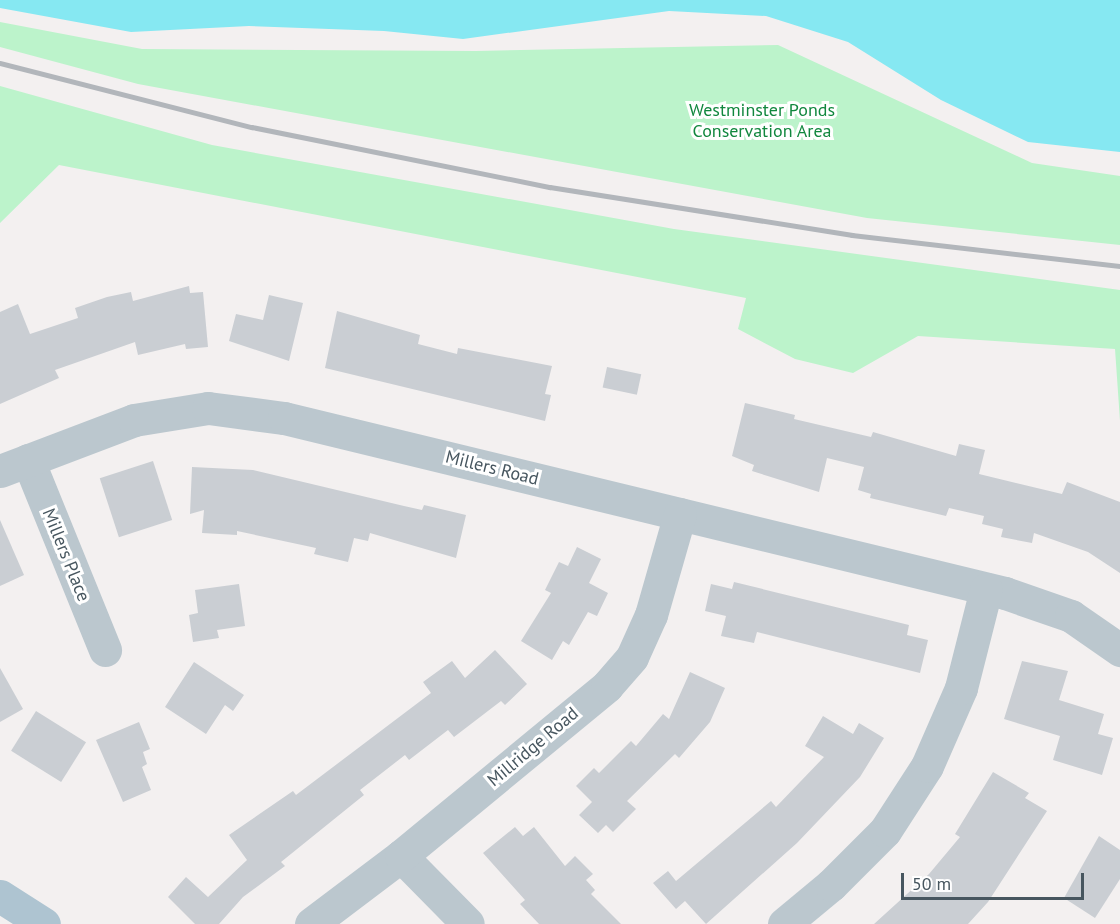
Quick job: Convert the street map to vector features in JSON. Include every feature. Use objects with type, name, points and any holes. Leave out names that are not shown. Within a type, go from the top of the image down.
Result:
[{"type":"main road","points":[[0,896],[44,924]]},
{"type":"street","name":"Millers Road","points":[[14,466],[134,420],[208,408],[284,418],[986,589],[1071,616],[1120,650]]},
{"type":"street","name":"Millers Place","points":[[14,466],[105,650]]},
{"type":"street","name":"Millridge Road","points":[[311,924],[401,856],[607,686],[632,657],[651,615],[680,514]]},
{"type":"street","points":[[784,924],[831,885],[885,831],[927,766],[961,688],[986,589]]},
{"type":"street","points":[[401,856],[468,924]]},
{"type":"green space","name":"Westminster Ponds Conservation Area","points":[[0,22],[142,49],[476,51],[778,45],[1032,163],[1120,176],[1120,245],[867,218],[138,84],[0,47]]},
{"type":"green space","points":[[0,86],[212,145],[674,229],[1120,290],[1120,421],[1115,349],[918,336],[853,373],[795,359],[738,329],[746,298],[59,165],[0,223]]},
{"type":"water","points":[[0,0],[1120,0],[1120,152],[1028,142],[941,100],[848,42],[766,16],[669,11],[463,39],[384,31],[249,26],[131,32],[0,8]]},
{"type":"building","points":[[189,286],[190,293],[203,292],[208,347],[186,349],[185,344],[138,355],[135,342],[55,370],[59,378],[0,404],[0,312],[18,304],[30,334],[78,318],[75,308],[107,297],[131,292],[133,301]]},
{"type":"building","points":[[269,295],[303,303],[289,361],[229,341],[236,314],[263,320]]},
{"type":"building","points":[[337,311],[420,335],[418,344],[457,354],[458,348],[552,366],[545,394],[551,395],[545,421],[325,368]]},
{"type":"building","points":[[607,367],[641,374],[637,395],[603,388]]},
{"type":"building","points":[[745,403],[795,415],[794,419],[871,437],[873,432],[956,456],[959,444],[985,450],[979,474],[1062,494],[1067,482],[1120,502],[1120,573],[1088,552],[1034,533],[1032,543],[1001,537],[1003,529],[982,524],[984,516],[949,508],[946,516],[870,498],[871,494],[858,490],[864,467],[827,458],[819,492],[752,471],[754,465],[732,456]]},
{"type":"building","points":[[153,461],[172,520],[119,537],[100,478]]},
{"type":"building","points":[[192,467],[253,470],[422,510],[424,505],[466,515],[456,558],[370,533],[368,541],[354,538],[348,562],[314,554],[316,548],[237,531],[237,535],[202,533],[204,510],[190,514]]},
{"type":"building","points":[[0,520],[24,575],[0,586]]},
{"type":"building","points":[[577,547],[601,559],[589,583],[608,593],[597,616],[588,612],[569,645],[563,641],[552,660],[521,641],[551,593],[545,590],[559,562],[568,566]]},
{"type":"building","points":[[734,582],[909,625],[907,635],[928,640],[920,673],[757,632],[754,643],[721,636],[726,616],[705,611],[711,584],[732,589]]},
{"type":"building","points":[[239,584],[245,626],[217,630],[219,638],[193,642],[189,615],[198,613],[195,590]]},
{"type":"building","points":[[495,650],[527,684],[505,705],[501,701],[454,737],[448,730],[409,760],[405,755],[360,790],[364,795],[281,862],[285,866],[243,897],[219,924],[195,924],[168,897],[186,877],[208,897],[247,860],[229,835],[293,791],[296,795],[431,693],[423,682],[452,661],[465,678]]},
{"type":"building","points":[[1022,661],[1068,671],[1059,700],[1104,714],[1098,734],[1113,738],[1102,775],[1053,760],[1060,736],[1004,719]]},
{"type":"building","points":[[194,662],[244,695],[233,711],[225,705],[206,734],[165,707]]},
{"type":"building","points":[[0,668],[23,709],[0,722]]},
{"type":"building","points":[[690,672],[725,688],[710,722],[679,758],[675,754],[627,801],[636,809],[613,832],[606,825],[598,833],[579,815],[592,802],[576,786],[594,768],[599,773],[631,741],[636,746],[663,714],[669,719]]},
{"type":"building","points":[[36,711],[86,742],[61,782],[11,751]]},
{"type":"building","points":[[823,716],[853,734],[859,723],[884,738],[860,777],[797,843],[706,924],[685,901],[676,909],[653,883],[668,871],[676,881],[771,801],[776,807],[824,757],[805,746]]},
{"type":"building","points":[[139,722],[150,749],[143,752],[147,764],[142,767],[151,790],[123,802],[96,740]]},
{"type":"building","points":[[993,772],[1029,793],[1025,798],[1047,811],[988,902],[968,924],[874,924],[929,874],[960,837],[955,834]]},
{"type":"building","points":[[515,827],[523,836],[534,827],[565,866],[575,856],[593,874],[586,880],[595,890],[591,894],[621,924],[539,924],[520,904],[525,900],[483,853]]},
{"type":"building","points":[[1099,836],[1120,850],[1120,879],[1095,918],[1064,898]]},
{"type":"railway","points":[[0,63],[252,127],[550,187],[852,235],[1120,266]]}]
